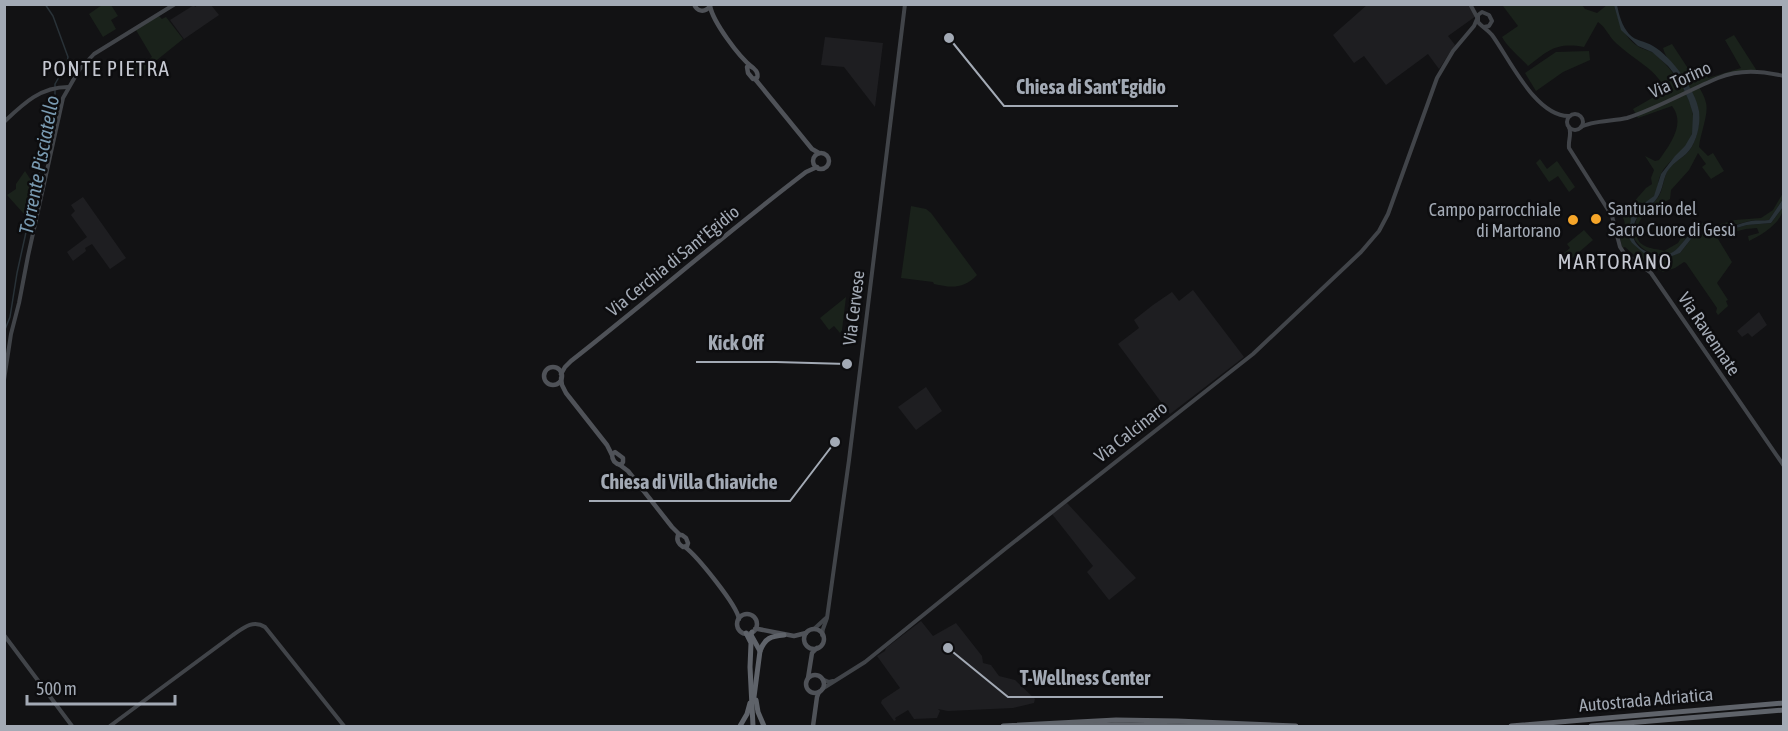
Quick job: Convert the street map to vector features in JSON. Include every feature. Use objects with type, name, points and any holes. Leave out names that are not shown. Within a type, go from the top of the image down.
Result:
[{"type":"highway","points":[[751,631],[752,638],[760,651]]},
{"type":"highway","points":[[751,631],[753,726]]},
{"type":"highway","points":[[753,704],[760,651],[764,642],[768,638],[784,635]]},
{"type":"highway","points":[[756,689],[756,705],[764,726]]},
{"type":"highway","points":[[740,726],[747,714],[752,695]]},
{"type":"highway","name":"Autostrada Adriatica","points":[[1511,726],[1784,703]]},
{"type":"highway","name":"Autostrada Adriatica","points":[[1592,726],[1784,710]]},
{"type":"highway","points":[[1003,726],[1116,720],[1296,726]]},
{"type":"highway","points":[[1067,726],[1211,726]]},
{"type":"main road","points":[[4,380],[11,334],[60,109],[68,87],[79,70],[94,54],[175,4]]},
{"type":"main road","points":[[694,4],[698,10],[714,20],[750,68],[756,71],[758,79],[812,149],[828,155],[829,162],[825,168],[815,162],[812,149]]},
{"type":"main road","name":"Via Cervese","points":[[822,635],[827,615],[849,460],[904,4]]},
{"type":"main road","points":[[1471,4],[1490,17],[1491,34]]},
{"type":"main road","points":[[1471,4],[1483,27],[1491,34],[1532,94],[1542,104],[1561,115],[1576,114],[1590,123]]},
{"type":"main road","points":[[702,11],[710,5]]},
{"type":"main road","points":[[710,5],[714,20]]},
{"type":"main road","points":[[1477,18],[1482,12]]},
{"type":"main road","name":"Via Calcinaro","points":[[820,691],[866,662],[1252,354],[1360,252],[1379,231],[1388,214],[1437,78],[1477,18]]},
{"type":"main road","points":[[1469,32],[1477,27],[1491,25]]},
{"type":"main road","name":"Via Torino","points":[[1579,128],[1590,123],[1628,117],[1731,73],[1749,71],[1784,76]]},
{"type":"main road","points":[[4,122],[35,97],[52,88],[68,87]]},
{"type":"main road","points":[[1561,115],[1573,129],[1579,128]]},
{"type":"main road","points":[[1568,125],[1570,116]]},
{"type":"main road","points":[[1576,159],[1571,141],[1572,135],[1583,123],[1582,118]]},
{"type":"main road","name":"Via Ravennate","points":[[1568,125],[1571,130],[1569,148],[1612,216],[1624,254],[1651,273],[1782,465]]},
{"type":"main road","points":[[815,162],[819,153]]},
{"type":"main road","name":"Via Cerchia di Sant'Egidio","points":[[561,376],[571,361],[806,172],[815,162]]},
{"type":"main road","points":[[566,393],[545,381],[544,375],[549,368],[563,366],[571,361]]},
{"type":"main road","points":[[556,367],[566,393],[614,454],[621,456],[622,463],[679,536],[686,538],[687,546],[694,556],[735,607],[753,616],[756,623],[765,630]]},
{"type":"main road","points":[[553,385],[558,383],[561,376]]},
{"type":"main road","points":[[614,454],[614,461],[622,463]]},
{"type":"main road","points":[[679,536],[679,544],[687,546]]},
{"type":"main road","points":[[735,607],[739,619],[738,627],[751,631],[758,628],[794,636],[814,629],[823,622],[827,615]]},
{"type":"main road","points":[[739,619],[746,614]]},
{"type":"main road","points":[[751,631],[756,623]]},
{"type":"main road","points":[[110,726],[233,635],[254,624],[265,627],[344,726]]},
{"type":"main road","points":[[814,629],[822,635],[822,643],[812,653],[806,688],[812,693],[816,703]]},
{"type":"main road","points":[[806,633],[811,669],[816,675],[829,682],[837,680]]},
{"type":"main road","points":[[4,635],[72,726]]},
{"type":"main road","points":[[794,636],[817,648]]},
{"type":"main road","points":[[808,678],[816,675]]},
{"type":"main road","points":[[813,726],[816,703],[824,684],[822,679]]},
{"type":"main road","points":[[812,693],[820,691]]},
{"type":"shaded area","points":[[102,5],[111,5],[118,16],[111,20],[116,29],[103,37],[89,14]]},
{"type":"shaded area","points":[[194,5],[195,7],[211,5],[219,15],[184,39],[170,20]]},
{"type":"shaded area","points":[[1367,5],[1468,5],[1476,16],[1448,36],[1455,45],[1439,69],[1428,54],[1386,85],[1364,56],[1354,63],[1333,35]]},
{"type":"shaded area","points":[[1582,5],[1585,9],[1597,13],[1607,5],[1614,5],[1622,28],[1629,38],[1664,63],[1688,97],[1694,123],[1692,135],[1685,147],[1663,170],[1654,196],[1639,207],[1631,217],[1632,243],[1657,259],[1680,253],[1691,239],[1706,232],[1715,234],[1747,225],[1771,223],[1783,207],[1776,223],[1749,241],[1748,236],[1759,233],[1757,228],[1721,235],[1718,239],[1732,262],[1717,283],[1728,300],[1726,301],[1728,306],[1718,315],[1717,308],[1686,263],[1663,272],[1649,264],[1647,268],[1633,258],[1634,255],[1625,247],[1622,248],[1620,237],[1623,238],[1624,233],[1623,218],[1630,203],[1632,204],[1652,184],[1651,178],[1654,170],[1645,156],[1655,161],[1659,160],[1672,141],[1677,127],[1676,113],[1672,106],[1638,118],[1633,109],[1666,90],[1661,82],[1649,69],[1613,40],[1598,22],[1584,47],[1566,46],[1553,49],[1528,66],[1502,37],[1518,26],[1503,6]]},
{"type":"shaded area","points":[[1614,5],[1617,5],[1624,28],[1629,34],[1650,44],[1675,65],[1693,93],[1699,111],[1698,128],[1693,145],[1669,169],[1658,198],[1635,221],[1633,233],[1637,244],[1647,252],[1666,255],[1675,251],[1690,234],[1698,230],[1720,230],[1751,221],[1769,220],[1783,199],[1783,207],[1771,223],[1747,225],[1715,234],[1706,232],[1691,239],[1680,253],[1664,259],[1646,255],[1632,243],[1629,238],[1631,217],[1639,207],[1654,196],[1661,174],[1685,146],[1692,134],[1693,114],[1680,81],[1668,66],[1652,52],[1638,46],[1621,30]]},
{"type":"shaded area","points":[[159,16],[162,19],[166,17],[183,39],[137,76],[130,79],[127,74],[152,57],[136,30]]},
{"type":"shaded area","points":[[1734,35],[1757,71],[1720,75],[1698,85],[1707,108],[1699,147],[1708,156],[1713,153],[1724,171],[1711,179],[1702,167],[1706,164],[1698,153],[1689,170],[1671,190],[1670,199],[1648,210],[1640,220],[1636,232],[1637,237],[1645,246],[1664,251],[1678,243],[1688,226],[1701,223],[1717,225],[1735,220],[1761,218],[1773,210],[1783,193],[1783,199],[1769,220],[1750,221],[1718,230],[1694,231],[1670,254],[1652,254],[1641,247],[1633,237],[1636,221],[1640,214],[1659,197],[1668,170],[1689,151],[1698,129],[1699,117],[1691,90],[1663,48],[1672,44],[1693,76],[1697,74],[1694,69],[1702,64],[1708,78],[1741,68],[1725,40]]},
{"type":"shaded area","points":[[825,37],[883,43],[875,107],[844,67],[821,65]]},
{"type":"shaded area","points":[[1589,51],[1590,60],[1563,72],[1536,91],[1525,73],[1556,52]]},
{"type":"shaded area","points":[[1540,159],[1547,169],[1557,161],[1575,187],[1569,192],[1558,176],[1549,182],[1536,163]]},
{"type":"shaded area","points":[[25,171],[34,185],[24,214],[7,195],[16,189],[16,184]]},
{"type":"shaded area","points":[[83,197],[126,258],[110,269],[92,244],[73,261],[67,252],[87,237],[71,215],[75,211],[71,205]]},
{"type":"shaded area","points":[[911,206],[926,209],[931,213],[977,275],[972,280],[952,287],[901,278]]},
{"type":"shaded area","points":[[1584,230],[1593,240],[1570,260],[1564,253],[1570,248],[1567,244]]},
{"type":"shaded area","points":[[1193,290],[1244,357],[1170,414],[1118,344],[1139,328],[1134,320],[1153,305],[1172,292],[1179,301]]},
{"type":"shaded area","points":[[846,297],[842,330],[840,333],[834,326],[829,330],[820,318]]},
{"type":"shaded area","points":[[1759,312],[1767,325],[1752,337],[1748,333],[1742,337],[1737,331]]},
{"type":"shaded area","points":[[926,387],[942,411],[916,430],[898,407]]},
{"type":"shaded area","points":[[1067,503],[1136,578],[1109,600],[1087,572],[1093,566],[1052,514]]},
{"type":"shaded area","points":[[921,621],[933,636],[956,623],[982,656],[983,663],[991,665],[999,676],[1015,680],[1035,699],[1034,703],[1013,708],[948,711],[938,709],[940,711],[937,718],[914,719],[908,710],[894,721],[881,703],[900,688],[877,656]]},
{"type":"waterway","name":"Torrente Pisciatello","points":[[4,332],[10,317],[17,273],[49,128],[55,84],[68,57],[53,16],[45,4]]},
{"type":"place","name":"Chiesa di Sant'Egidio","points":[[949,38]]},
{"type":"place","name":"Santuario del Sacro Cuore di Gesù","points":[[1596,219]]},
{"type":"place","name":"Campo parrocchiale di Martorano","points":[[1573,220]]},
{"type":"place","name":"Kick Off","points":[[847,364]]},
{"type":"place","name":"Chiesa di Villa Chiaviche","points":[[835,442]]},
{"type":"place","name":"T-Wellness Center","points":[[948,648]]},
{"type":"district","name":"PONTE PIETRA","points":[[106,69]]},
{"type":"district","name":"MARTORANO","points":[[1615,262]]}]
